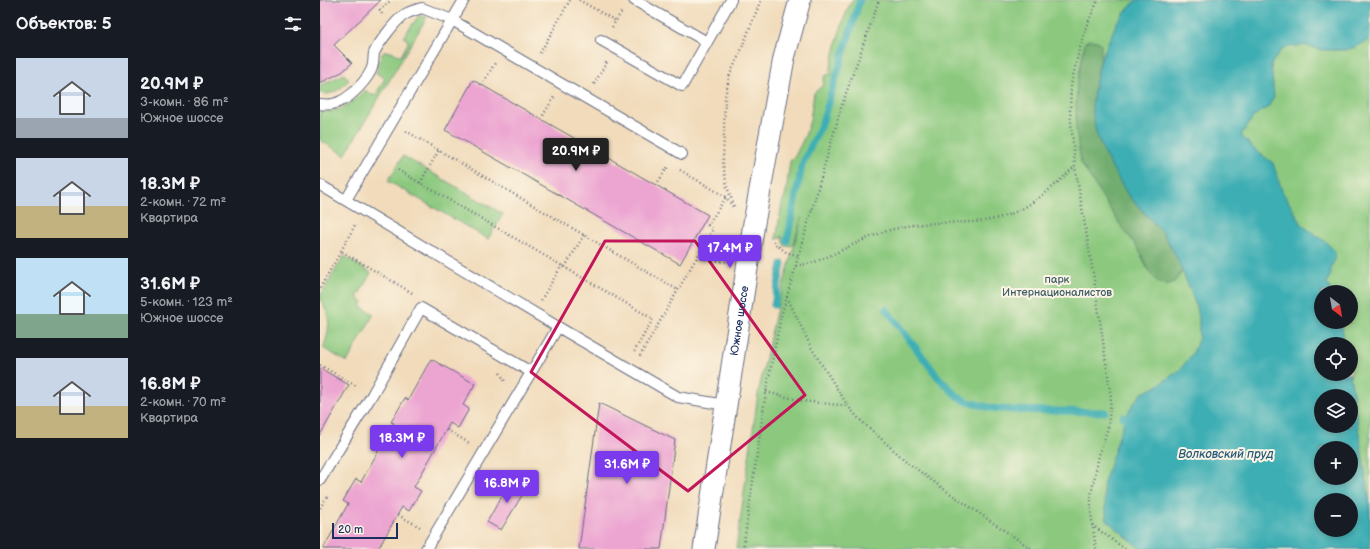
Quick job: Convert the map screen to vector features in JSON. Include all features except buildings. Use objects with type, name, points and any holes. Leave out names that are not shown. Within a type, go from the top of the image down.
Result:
[{"type":"street","name":"Южное шоссе","points":[[704,549],[754,223],[784,58],[800,0]]},
{"type":"lane","points":[[346,200],[464,0]]},
{"type":"lane","points":[[634,0],[707,42]]},
{"type":"lane","points":[[603,41],[682,86],[730,0]]},
{"type":"lane","points":[[320,104],[329,105],[341,102],[353,92],[365,80],[372,68],[374,53],[397,21],[404,15],[422,8],[452,20],[682,154]]},
{"type":"lane","points":[[320,185],[533,313],[678,397],[699,402],[726,405]]},
{"type":"lane","points":[[320,480],[372,395],[421,308],[531,372]]},
{"type":"lane","points":[[426,549],[558,327]]},
{"type":"path","points":[[532,67],[570,0]]},
{"type":"path","points":[[579,0],[616,21]]},
{"type":"path","points":[[736,210],[727,187],[723,164],[725,96],[730,74],[762,0]]},
{"type":"path","points":[[743,549],[766,392],[781,317],[841,108],[879,0]]},
{"type":"path","points":[[1096,549],[1092,525],[1091,495],[1099,455],[1108,428],[1111,396],[1075,166],[1070,110],[1071,85],[1079,51],[1086,27],[1098,0]]},
{"type":"path","points":[[603,41],[624,5]]},
{"type":"path","points":[[586,98],[615,48]]},
{"type":"path","points":[[482,85],[496,63]]},
{"type":"path","points":[[542,119],[555,97]]},
{"type":"path","points":[[404,130],[678,290]]},
{"type":"path","points":[[420,183],[439,150]]},
{"type":"path","points":[[656,185],[670,164]]},
{"type":"path","points":[[796,266],[816,262],[865,239],[897,228],[916,224],[988,220],[1015,212],[1038,200],[1075,166]]},
{"type":"path","points":[[398,170],[653,319],[633,354],[645,361]]},
{"type":"path","points":[[639,357],[713,229],[708,225],[726,197]]},
{"type":"path","points":[[320,288],[341,251],[355,222],[362,226]]},
{"type":"path","points":[[565,267],[584,235]]},
{"type":"path","points":[[774,237],[774,243],[786,252],[799,256]]},
{"type":"path","points":[[341,251],[414,294],[421,308]]},
{"type":"path","points":[[697,258],[729,262]]},
{"type":"path","points":[[533,313],[562,265]]},
{"type":"path","points":[[535,295],[542,299]]},
{"type":"path","points":[[787,297],[812,348],[848,406],[907,462],[944,490],[1032,549]]},
{"type":"path","points":[[504,387],[517,364]]},
{"type":"path","points":[[320,365],[359,388]]},
{"type":"path","points":[[498,370],[506,383]]},
{"type":"path","points":[[766,392],[803,401],[848,406]]},
{"type":"path","points":[[446,430],[471,444]]},
{"type":"path","points":[[467,450],[474,438]]},
{"type":"path","points":[[320,508],[330,491]]},
{"type":"path","points":[[398,515],[422,528],[425,522]]},
{"type":"path","points":[[1092,525],[1125,549]]},
{"type":"highlighted area","points":[[605,241],[695,241],[805,395],[688,491],[531,372]]},
{"type":"green space","name":"парк Интернационалистов","points":[[852,0],[1370,0],[1370,549],[736,549],[758,394],[775,316],[802,217],[793,245],[784,246],[781,236],[779,239],[776,239],[782,203],[786,193],[790,161],[795,156],[805,136],[810,120],[814,93],[823,85],[824,77],[828,74],[832,75],[830,70],[845,16]]},
{"type":"green space","points":[[420,16],[427,17],[345,155],[320,140],[320,111],[333,111],[339,109],[350,103],[364,90],[375,96],[385,78],[376,73],[382,54],[388,51],[401,56],[408,43],[408,40],[403,37]]},
{"type":"green space","points":[[1090,40],[1097,41],[1101,45],[1101,59],[1094,90],[1128,195],[1163,233],[1183,271],[1174,282],[1166,285],[1157,281],[1148,270],[1138,248],[1121,226],[1081,163],[1076,130],[1077,85],[1085,42]]},
{"type":"green space","points":[[344,74],[349,80],[339,89],[328,94],[320,93],[320,84],[321,85]]},
{"type":"green space","points":[[403,156],[503,214],[488,239],[388,181]]},
{"type":"green space","points":[[344,256],[371,273],[357,298],[363,302],[361,307],[374,314],[347,362],[323,348],[329,324],[328,315],[320,296]]},
{"type":"water","name":"Волковский пруд","points":[[1136,0],[1370,0],[1370,39],[1358,46],[1346,50],[1323,50],[1303,45],[1283,48],[1271,64],[1274,97],[1268,107],[1254,116],[1241,135],[1255,150],[1273,163],[1282,191],[1303,226],[1326,242],[1335,252],[1335,260],[1331,267],[1331,274],[1327,282],[1328,285],[1314,285],[1314,329],[1342,329],[1344,337],[1314,337],[1314,381],[1351,381],[1352,389],[1314,389],[1314,433],[1358,433],[1358,427],[1370,506],[1370,549],[1141,549],[1107,520],[1103,486],[1125,418],[1133,404],[1142,393],[1154,388],[1180,370],[1193,353],[1199,337],[1199,316],[1176,256],[1163,233],[1128,195],[1106,157],[1096,133],[1092,108],[1094,90],[1101,59],[1117,22]]},
{"type":"waterway","points":[[787,241],[802,165],[822,123],[860,0]]},
{"type":"waterway","points":[[774,305],[782,264]]},
{"type":"waterway","points":[[886,309],[938,377],[958,397],[968,402],[991,408],[1012,410],[1105,412]]}]
